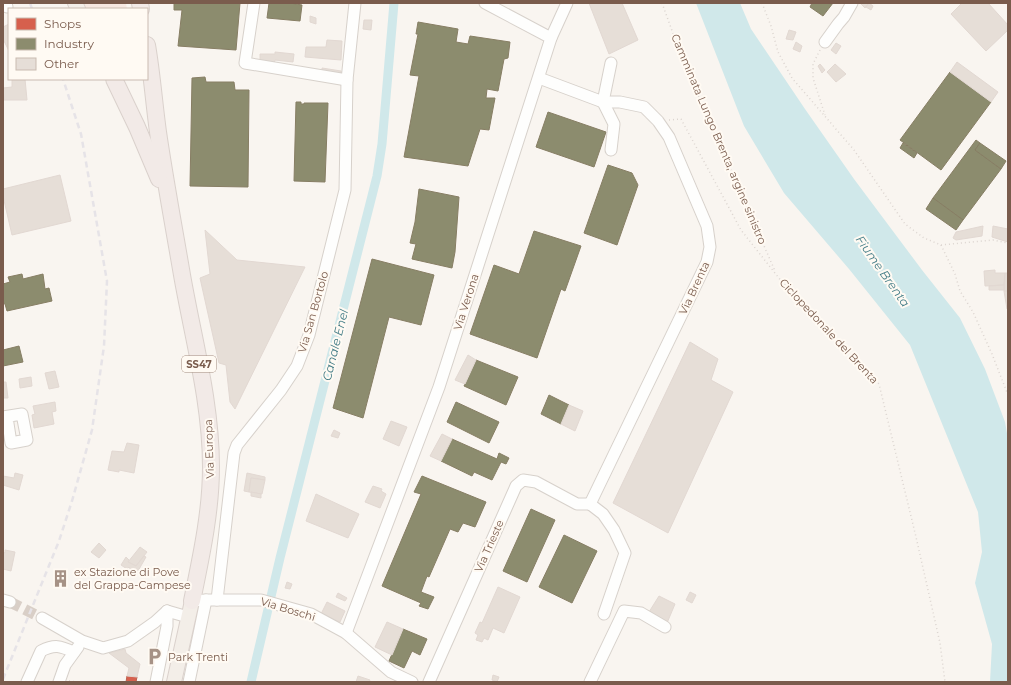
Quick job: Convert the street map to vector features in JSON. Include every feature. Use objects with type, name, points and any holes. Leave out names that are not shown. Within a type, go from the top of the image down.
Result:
[{"type":"highway","name":"SS47","points":[[148,50],[152,72],[158,131],[172,215]]},
{"type":"highway","points":[[114,80],[150,156],[172,215]]},
{"type":"highway","name":"SS47","points":[[144,80],[158,131]]},
{"type":"highway","name":"Via Europa","points":[[172,215],[202,380],[211,452],[205,600]]},
{"type":"main road","name":"Via Europa","points":[[174,682],[188,617],[205,600]]},
{"type":"street","points":[[254,3],[245,63],[347,80]]},
{"type":"street","name":"Via San Bortolo","points":[[189,682],[237,444],[281,390],[297,366],[309,335],[345,190],[347,80],[355,3]]},
{"type":"street","points":[[485,3],[551,38]]},
{"type":"street","name":"Via Verona","points":[[346,634],[439,387],[551,38],[567,3]]},
{"type":"street","points":[[825,42],[844,17],[852,3]]},
{"type":"street","points":[[611,63],[603,102],[614,124],[611,150]]},
{"type":"street","name":"Via Brenta","points":[[538,78],[603,102],[620,102],[644,107],[658,120],[669,136],[707,226],[710,247],[707,262],[590,504]]},
{"type":"street","name":"Via Trieste","points":[[428,682],[516,486],[523,480],[536,482],[577,504],[590,504]]},
{"type":"street","points":[[590,504],[603,514],[614,530],[625,553],[604,614]]},
{"type":"street","name":"Via Boschi","points":[[205,600],[261,600],[311,614],[346,634],[391,672],[412,682]]},
{"type":"street","points":[[167,611],[188,617]]},
{"type":"street","points":[[42,618],[82,641],[103,648],[128,641],[155,622],[167,611]]},
{"type":"street","points":[[156,682],[167,626],[167,611]]},
{"type":"street","points":[[590,682],[624,611],[641,613],[665,627]]},
{"type":"street","points":[[59,682],[65,665],[82,641]]},
{"type":"street","points":[[28,682],[41,651],[50,646],[63,647],[74,652]]},
{"type":"path","name":"Camminata Lungo Brenta, argine sinistro","points":[[662,3],[683,61],[777,275]]},
{"type":"path","points":[[762,3],[771,26],[778,52],[792,78],[854,150],[905,224],[924,238],[941,245],[993,240],[1008,243]]},
{"type":"path","points":[[825,42],[813,64],[814,78],[826,117]]},
{"type":"path","name":"Ciclopedonale del Brenta","points":[[658,120],[681,119],[701,159],[741,230],[777,275],[879,384],[940,643],[945,682]]},
{"type":"path","points":[[941,245],[955,274],[960,290],[973,312],[992,354],[1008,395]]},
{"type":"shaded area","points":[[82,3],[126,3],[127,8],[84,8]]},
{"type":"water","name":"Fiume Brenta","points":[[696,3],[740,3],[751,29],[805,109],[854,179],[960,318],[985,369],[1005,422],[1008,439],[1008,682],[990,682],[992,644],[975,583],[982,552],[978,512],[910,345],[849,269],[784,193],[744,126]]},
{"type":"building: Shops","points":[[127,676],[137,677],[136,682],[126,682]]},
{"type":"building: Industry","points":[[174,3],[240,3],[236,50],[178,46],[182,10],[174,10]]},
{"type":"building: Industry","points":[[269,3],[290,3],[302,5],[300,21],[267,18]]},
{"type":"building: Industry","points":[[812,3],[833,3],[823,16],[810,7]]},
{"type":"building: Industry","points":[[418,22],[458,29],[456,42],[468,44],[470,36],[510,42],[508,58],[504,59],[498,91],[487,89],[486,98],[495,98],[489,130],[480,129],[468,166],[404,157],[419,76],[410,75],[418,34],[416,34]]},
{"type":"building: Industry","points":[[950,72],[991,102],[941,170],[900,140]]},
{"type":"building: Industry","points":[[205,77],[206,82],[234,82],[235,90],[249,90],[248,187],[190,186],[192,78]]},
{"type":"building: Industry","points":[[296,102],[301,102],[301,104],[328,103],[325,182],[294,181]]},
{"type":"building: Industry","points":[[548,112],[606,132],[594,167],[536,147]]},
{"type":"building: Industry","points":[[976,140],[980,143],[975,150],[1001,169],[963,220],[933,198]]},
{"type":"building: Industry","points":[[903,143],[917,153],[914,158],[900,148]]},
{"type":"building: Industry","points":[[980,143],[1006,161],[1001,169],[975,150]]},
{"type":"building: Industry","points":[[608,165],[632,173],[638,185],[617,245],[584,233]]},
{"type":"building: Industry","points":[[419,189],[459,197],[455,252],[452,268],[412,259],[416,244],[410,243],[415,222]]},
{"type":"building: Industry","points":[[933,198],[963,220],[956,230],[926,209]]},
{"type":"building: Industry","points":[[534,231],[581,246],[565,291],[561,289],[537,358],[470,334],[494,265],[519,274]]},
{"type":"building: Industry","points":[[372,259],[434,275],[421,325],[389,317],[363,418],[333,408]]},
{"type":"building: Industry","points":[[22,274],[23,279],[43,274],[45,289],[49,288],[52,301],[7,311],[5,304],[3,303],[3,284],[10,282],[8,277]]},
{"type":"building: Industry","points":[[19,346],[23,362],[3,366],[3,350]]},
{"type":"building: Industry","points":[[476,360],[518,377],[506,405],[464,386]]},
{"type":"building: Industry","points":[[549,395],[569,405],[561,424],[541,414]]},
{"type":"building: Industry","points":[[456,402],[499,422],[489,443],[447,422]]},
{"type":"building: Industry","points":[[452,439],[497,459],[499,453],[509,458],[506,464],[501,462],[492,480],[474,472],[472,476],[441,461]]},
{"type":"building: Industry","points":[[422,476],[486,502],[475,527],[463,523],[458,532],[450,529],[429,577],[427,576],[421,592],[434,597],[428,609],[419,606],[421,603],[382,586],[421,494],[414,492]]},
{"type":"building: Industry","points":[[531,509],[555,520],[527,582],[503,571]]},
{"type":"building: Industry","points":[[564,535],[597,551],[572,603],[539,587]]},
{"type":"building: Industry","points":[[403,629],[427,639],[420,655],[412,651],[404,668],[389,661]]},
{"type":"building: Other","points":[[589,3],[622,3],[638,40],[609,54]]},
{"type":"building: Other","points":[[860,3],[867,3],[868,4],[865,8]]},
{"type":"building: Other","points":[[869,3],[873,6],[871,10],[866,7]]},
{"type":"building: Other","points":[[962,3],[988,3],[1008,25],[1008,30],[986,51],[951,14]]},
{"type":"building: Other","points":[[310,16],[316,18],[316,24],[310,22]]},
{"type":"building: Other","points":[[364,20],[372,20],[371,30],[363,29]]},
{"type":"building: Other","points":[[8,24],[8,49],[3,39],[3,27]]},
{"type":"building: Other","points":[[789,30],[796,32],[793,40],[786,39]]},
{"type":"building: Other","points":[[327,40],[342,41],[341,60],[305,57],[306,47],[326,47]]},
{"type":"building: Other","points":[[796,42],[802,46],[800,52],[793,49]]},
{"type":"building: Other","points":[[836,43],[841,46],[836,54],[831,50]]},
{"type":"building: Other","points":[[275,52],[294,54],[293,62],[275,60],[274,64],[260,62],[260,54],[275,54]]},
{"type":"building: Other","points":[[957,62],[998,92],[991,102],[950,72]]},
{"type":"building: Other","points":[[820,64],[825,70],[822,73],[818,66]]},
{"type":"building: Other","points":[[835,64],[846,74],[836,82],[827,72]]},
{"type":"building: Other","points":[[322,68],[341,71],[341,78],[322,75]]},
{"type":"building: Other","points":[[12,80],[25,80],[27,100],[4,100],[3,88],[12,87]]},
{"type":"building: Other","points":[[60,175],[71,221],[12,235],[3,196],[3,189]]},
{"type":"building: Other","points":[[983,226],[982,236],[956,240],[953,238],[956,232]]},
{"type":"building: Other","points":[[993,226],[1008,229],[1008,242],[992,237]]},
{"type":"building: Other","points":[[205,230],[237,260],[305,267],[235,409],[230,402],[226,365],[219,363],[200,278],[210,274]]},
{"type":"building: Other","points":[[995,270],[995,273],[1005,273],[1004,285],[985,286],[984,271]]},
{"type":"building: Other","points":[[1005,273],[1008,273],[1008,291],[1004,291]]},
{"type":"building: Other","points":[[1004,285],[1004,290],[989,290],[989,286]]},
{"type":"building: Other","points":[[1004,291],[1008,291],[1008,309],[1007,309]]},
{"type":"building: Other","points":[[690,342],[718,359],[711,380],[733,392],[668,533],[613,503]]},
{"type":"building: Other","points":[[468,355],[476,360],[465,384],[455,380]]},
{"type":"building: Other","points":[[55,371],[59,387],[49,389],[45,373]]},
{"type":"building: Other","points":[[31,377],[32,386],[20,388],[19,379]]},
{"type":"building: Other","points":[[3,382],[6,382],[8,398],[3,398]]},
{"type":"building: Other","points":[[55,402],[56,411],[52,412],[54,424],[34,428],[32,415],[35,414],[33,406]]},
{"type":"building: Other","points":[[569,405],[583,411],[575,431],[561,424]]},
{"type":"building: Other","points":[[391,421],[407,427],[399,446],[383,439]]},
{"type":"building: Other","points":[[334,430],[340,433],[338,438],[331,436]]},
{"type":"building: Other","points":[[442,434],[452,439],[441,461],[430,456]]},
{"type":"building: Other","points":[[127,443],[139,445],[134,473],[119,470],[119,472],[108,470],[112,451],[124,452]]},
{"type":"building: Other","points":[[15,473],[23,475],[19,490],[3,485],[3,476],[14,478]]},
{"type":"building: Other","points":[[247,473],[265,477],[265,480],[251,478],[249,492],[244,491]]},
{"type":"building: Other","points":[[251,478],[265,480],[262,494],[249,492]]},
{"type":"building: Other","points":[[373,486],[382,489],[381,491],[386,494],[380,508],[365,502]]},
{"type":"building: Other","points":[[251,492],[261,494],[261,498],[251,496]]},
{"type":"building: Other","points":[[316,494],[359,514],[348,538],[306,521]]},
{"type":"building: Other","points":[[99,543],[106,550],[99,558],[91,552]]},
{"type":"building: Other","points":[[140,547],[147,552],[136,566],[128,562]]},
{"type":"building: Other","points":[[5,550],[15,552],[11,571],[3,569],[3,552],[5,553]]},
{"type":"building: Other","points":[[144,556],[146,557],[138,571],[133,569],[131,570],[129,567],[127,569],[121,565],[126,557],[129,560],[128,562],[136,566]]},
{"type":"building: Other","name":"ex Stazione di Pove del Grappa-Campese","points":[[60,572],[66,575],[63,584],[55,581]]},
{"type":"building: Other","points":[[287,582],[292,584],[290,589],[285,588]]},
{"type":"building: Other","points":[[498,587],[520,597],[504,633],[493,628],[488,640],[484,638],[482,642],[476,640],[478,635],[475,633],[480,622],[482,623]]},
{"type":"building: Other","points":[[690,592],[696,595],[692,603],[686,600]]},
{"type":"building: Other","points":[[338,593],[347,598],[345,601],[336,597]]},
{"type":"building: Other","points":[[659,596],[675,604],[667,623],[649,612]]},
{"type":"building: Other","points":[[327,602],[345,611],[340,622],[321,614]]},
{"type":"building: Other","points":[[387,622],[403,629],[392,655],[375,647]]},
{"type":"building: Other","points":[[125,649],[126,653],[140,664],[137,677],[127,676],[129,668],[109,653]]},
{"type":"building: Other","points":[[493,675],[499,677],[497,682],[492,680]]},
{"type":"building: Other","points":[[358,676],[370,680],[369,682],[356,682]]},
{"type":"waterway","name":"Canale Enel","points":[[251,682],[280,558],[377,176],[382,144],[394,3]]},
{"type":"tunnel","points":[[10,602],[42,618]]},
{"type":"railway","points":[[30,3],[32,8]]},
{"type":"railway","points":[[3,679],[59,541],[72,501],[92,430],[104,346],[107,281],[81,134],[63,80]]},
{"type":"place","name":"ex Stazione di Pove del Grappa-Campese","points":[[61,578]]},
{"type":"place","name":"Park Trenti","points":[[155,657]]}]
